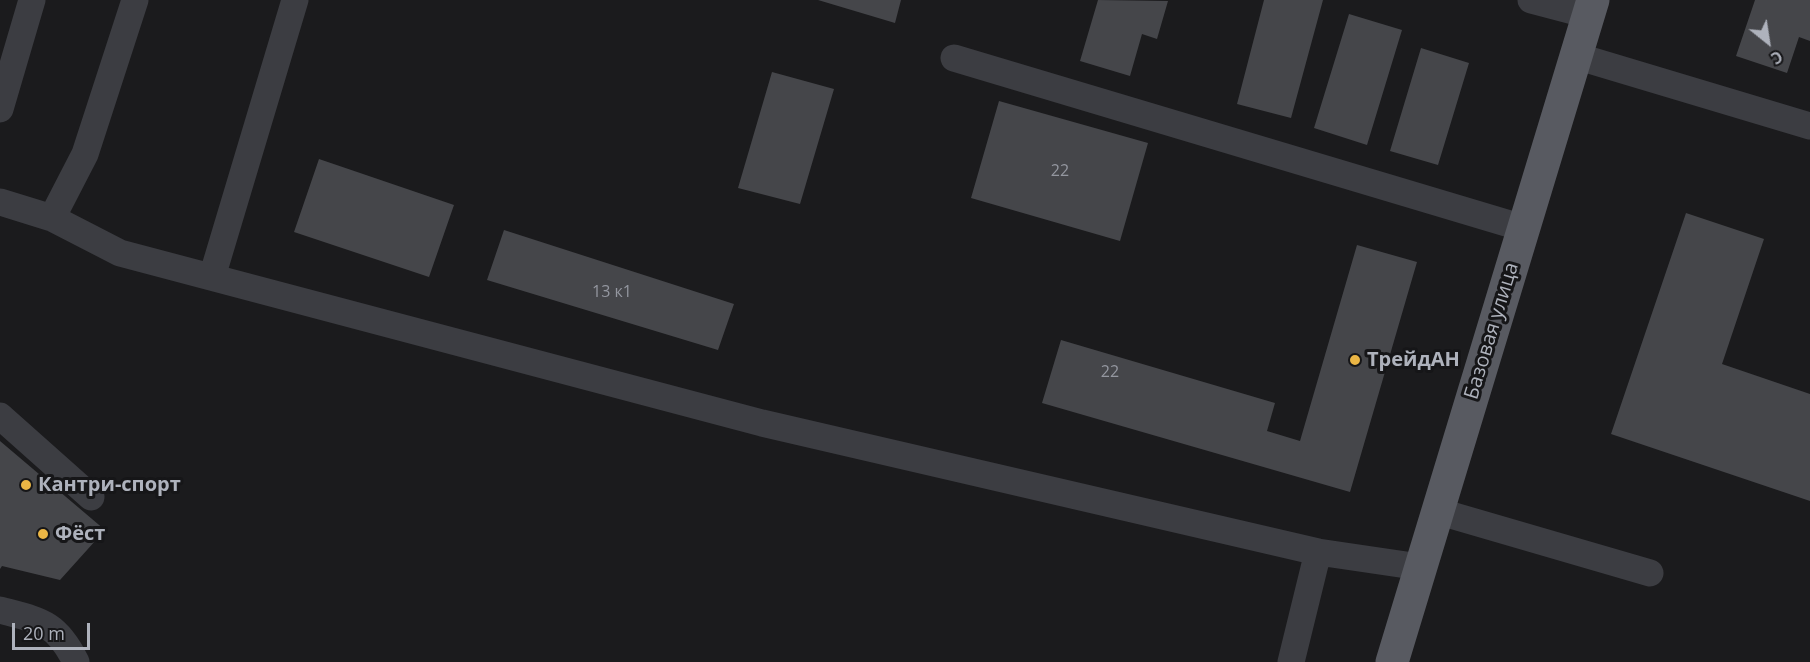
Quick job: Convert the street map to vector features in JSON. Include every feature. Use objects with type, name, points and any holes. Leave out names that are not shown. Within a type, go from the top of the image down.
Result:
[{"type":"main road","name":"Базовая улица","points":[[1392,662],[1591,8]]},
{"type":"street","points":[[0,109],[32,0]]},
{"type":"street","points":[[52,218],[85,154],[135,0]]},
{"type":"street","points":[[212,278],[295,0]]},
{"type":"street","points":[[1531,0],[1591,8]]},
{"type":"street","points":[[1576,56],[1810,126]]},
{"type":"street","points":[[954,58],[1523,228]]},
{"type":"street","points":[[0,202],[52,218],[120,253],[762,423],[1318,552],[1420,567]]},
{"type":"street","points":[[0,416],[91,497]]},
{"type":"street","points":[[1437,512],[1650,573]]},
{"type":"street","points":[[1291,662],[1318,552]]},
{"type":"street","points":[[0,610],[43,622],[65,641],[76,662]]},
{"type":"building","points":[[818,0],[901,0],[895,23]]},
{"type":"building","points":[[1098,0],[1168,1],[1157,39],[1142,34],[1130,76],[1080,61]]},
{"type":"building","points":[[1264,0],[1323,0],[1291,118],[1237,104]]},
{"type":"building","points":[[1755,0],[1810,0],[1810,41],[1799,37],[1787,73],[1736,56]]},
{"type":"building","points":[[1349,14],[1402,30],[1367,145],[1314,128]]},
{"type":"building","points":[[1421,48],[1469,63],[1438,165],[1390,151]]},
{"type":"building","points":[[772,72],[834,89],[800,204],[738,188]]},
{"type":"building","points":[[999,101],[1148,143],[1120,241],[971,198]]},
{"type":"building","points":[[319,159],[454,205],[429,277],[294,232]]},
{"type":"building","points":[[1686,213],[1764,239],[1722,364],[1810,394],[1810,501],[1611,434]]},
{"type":"building","points":[[504,230],[734,304],[718,350],[487,280]]},
{"type":"building","points":[[1357,245],[1417,262],[1350,492],[1042,403],[1061,340],[1275,403],[1267,431],[1300,441]]},
{"type":"building","name":"Кантри-спорт","points":[[0,441],[105,530],[60,580],[2,566],[0,569]]},
{"type":"place","name":"ТрейдАН","points":[[1355,360]]},
{"type":"place","name":"Кантри-спорт","points":[[26,485]]},
{"type":"place","name":"Фёст","points":[[43,534]]}]
